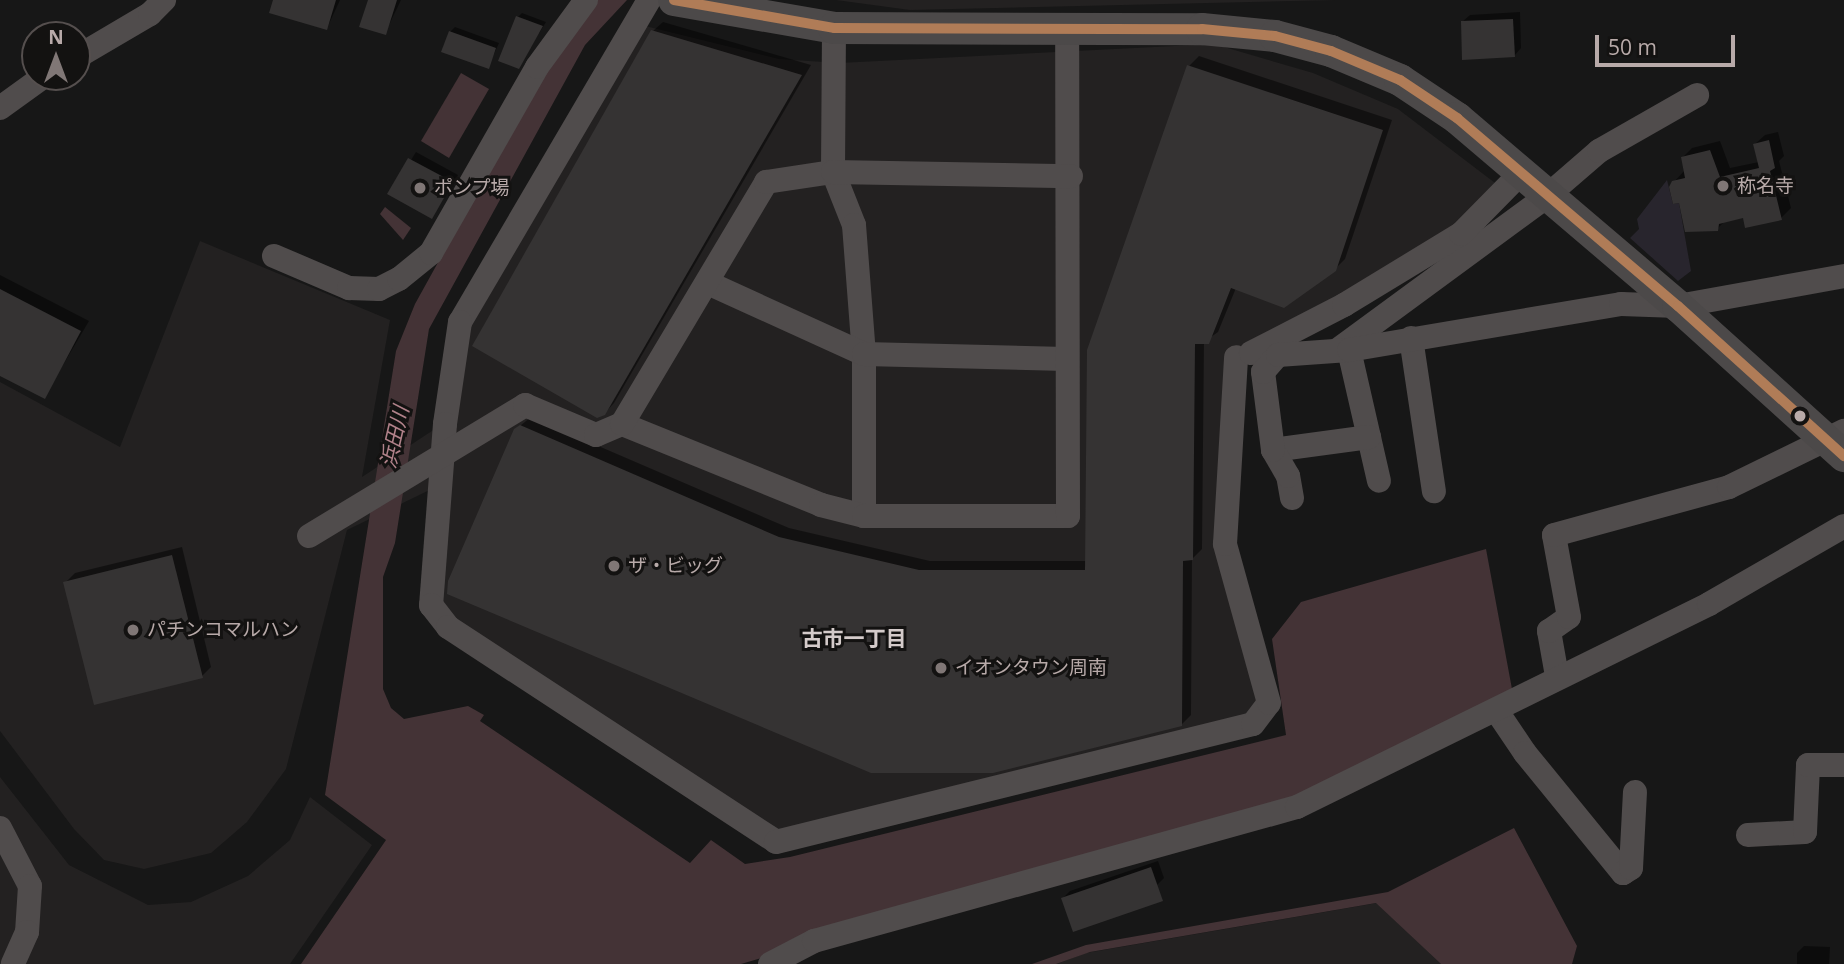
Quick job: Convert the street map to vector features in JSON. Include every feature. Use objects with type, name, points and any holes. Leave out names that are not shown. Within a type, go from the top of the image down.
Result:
[{"type":"main road","points":[[674,0],[834,27],[1202,29],[1275,36],[1331,51],[1400,80],[1457,118],[1837,441]]},
{"type":"street","points":[[91,49],[150,14],[164,0]]},
{"type":"street","points":[[274,256],[349,288],[379,289],[399,279],[431,253],[537,67],[586,0]]},
{"type":"street","points":[[649,0],[460,322],[429,583],[430,605],[448,627],[776,842],[1253,724],[1269,702],[1225,544],[1243,355],[1344,305],[1461,234],[1521,173]]},
{"type":"street","points":[[834,27],[834,172],[854,225],[864,354],[864,516]]},
{"type":"street","points":[[622,424],[821,505],[864,516],[1069,516],[1066,359],[1070,176],[1067,29]]},
{"type":"street","points":[[0,108],[24,91]]},
{"type":"street","points":[[1342,351],[1547,196],[1599,151],[1697,95]]},
{"type":"street","points":[[309,536],[443,459],[525,405],[596,435],[622,424],[766,182],[834,172],[1070,176]]},
{"type":"street","points":[[1292,498],[1288,476],[1273,450],[1263,372],[1278,355],[1342,351],[1621,304],[1678,306],[1844,276]]},
{"type":"street","points":[[708,283],[864,354],[1066,359]]},
{"type":"street","points":[[1411,338],[1434,491]]},
{"type":"street","points":[[1342,351],[1369,437],[1379,481]]},
{"type":"street","points":[[1273,450],[1369,437]]},
{"type":"street","points":[[1557,677],[1549,631],[1569,617],[1554,535],[1729,488],[1837,441]]},
{"type":"street","points":[[770,964],[814,941],[1297,807],[1709,604],[1844,526]]},
{"type":"street","points":[[1496,710],[1525,753],[1623,873],[1632,868],[1635,792]]},
{"type":"street","points":[[1748,835],[1805,832],[1808,765],[1844,765]]},
{"type":"street","points":[[0,828],[30,886],[27,932],[13,964]]},
{"type":"shaded area","points":[[836,0],[1337,0],[910,10]]},
{"type":"shaded area","points":[[637,24],[779,59],[839,63],[1214,44],[1313,73],[1398,109],[1499,186],[1454,233],[1236,357],[1225,544],[1269,703],[1253,724],[776,842],[431,605],[442,484],[347,530],[286,769],[247,822],[211,853],[144,869],[104,860],[74,829],[0,731],[0,382],[120,447],[200,241],[390,320],[362,477],[444,423],[460,322]]},
{"type":"shaded area","points":[[1667,180],[1673,204],[1679,203],[1691,271],[1678,281],[1630,238],[1639,229],[1637,219]]},
{"type":"shaded area","points":[[0,777],[69,865],[148,905],[191,902],[248,876],[290,840],[310,797],[372,845],[290,964],[0,964]]},
{"type":"shaded area","points":[[1377,903],[1441,964],[1056,964],[1086,953]]},
{"type":"water","name":"浜田川","points":[[598,0],[627,0],[585,45],[429,329],[395,543],[383,577],[383,689],[391,708],[404,719],[468,706],[484,715],[480,721],[690,863],[711,840],[745,864],[790,857],[1286,735],[1272,639],[1301,602],[1486,549],[1512,689],[1295,801],[741,964],[301,964],[386,840],[325,795],[396,351],[415,304],[544,71]]},
{"type":"water","points":[[461,73],[489,89],[449,158],[421,141]]},
{"type":"water","points":[[385,207],[411,228],[403,240],[380,214]]},
{"type":"water","points":[[1514,828],[1577,946],[1572,964],[1441,964],[1376,903],[1090,952],[1056,964],[1032,964],[1086,945],[1388,892]]},
{"type":"building","points":[[273,0],[336,0],[327,30],[269,13]]},
{"type":"building","points":[[368,0],[397,0],[386,35],[359,27]]},
{"type":"building","points":[[516,16],[543,26],[519,69],[498,61]]},
{"type":"building","points":[[1513,19],[1515,57],[1462,60],[1461,21]]},
{"type":"building","points":[[651,30],[802,75],[605,415],[597,418],[472,346]]},
{"type":"building","points":[[449,31],[496,48],[489,69],[441,52]]},
{"type":"building","points":[[1187,65],[1383,130],[1336,271],[1284,308],[1231,288],[1209,344],[1195,344],[1193,560],[1183,561],[1182,726],[993,773],[871,773],[447,594],[448,581],[514,429],[520,425],[779,537],[919,570],[1085,570],[1087,350]]},
{"type":"building","name":"称名寺","points":[[1769,140],[1775,168],[1770,171],[1782,220],[1745,228],[1743,218],[1719,224],[1718,231],[1685,232],[1679,203],[1673,204],[1669,187],[1672,181],[1685,178],[1681,157],[1710,150],[1720,177],[1759,168],[1753,144]]},
{"type":"building","name":"ポンプ場","points":[[408,158],[453,182],[432,219],[387,194]]},
{"type":"building","points":[[0,289],[81,331],[45,399],[0,376]]},
{"type":"building","name":"パチンコマルハン","points":[[172,555],[203,678],[94,705],[63,582]]},
{"type":"building","points":[[1151,867],[1163,901],[1073,932],[1061,898]]},
{"type":"transit line","points":[[674,0],[834,28],[1202,29],[1275,36],[1331,51],[1400,80],[1457,118],[1678,306],[1844,456]]},
{"type":"place","name":"称名寺","points":[[1723,186]]},
{"type":"place","name":"ポンプ場","points":[[420,188]]},
{"type":"place","name":"ザ・ビッグ","points":[[614,566]]},
{"type":"place","name":"パチンコマルハン","points":[[133,630]]},
{"type":"place","name":"イオンタウン周南","points":[[941,668]]},
{"type":"district","name":"古市一丁目","points":[[854,638]]}]
